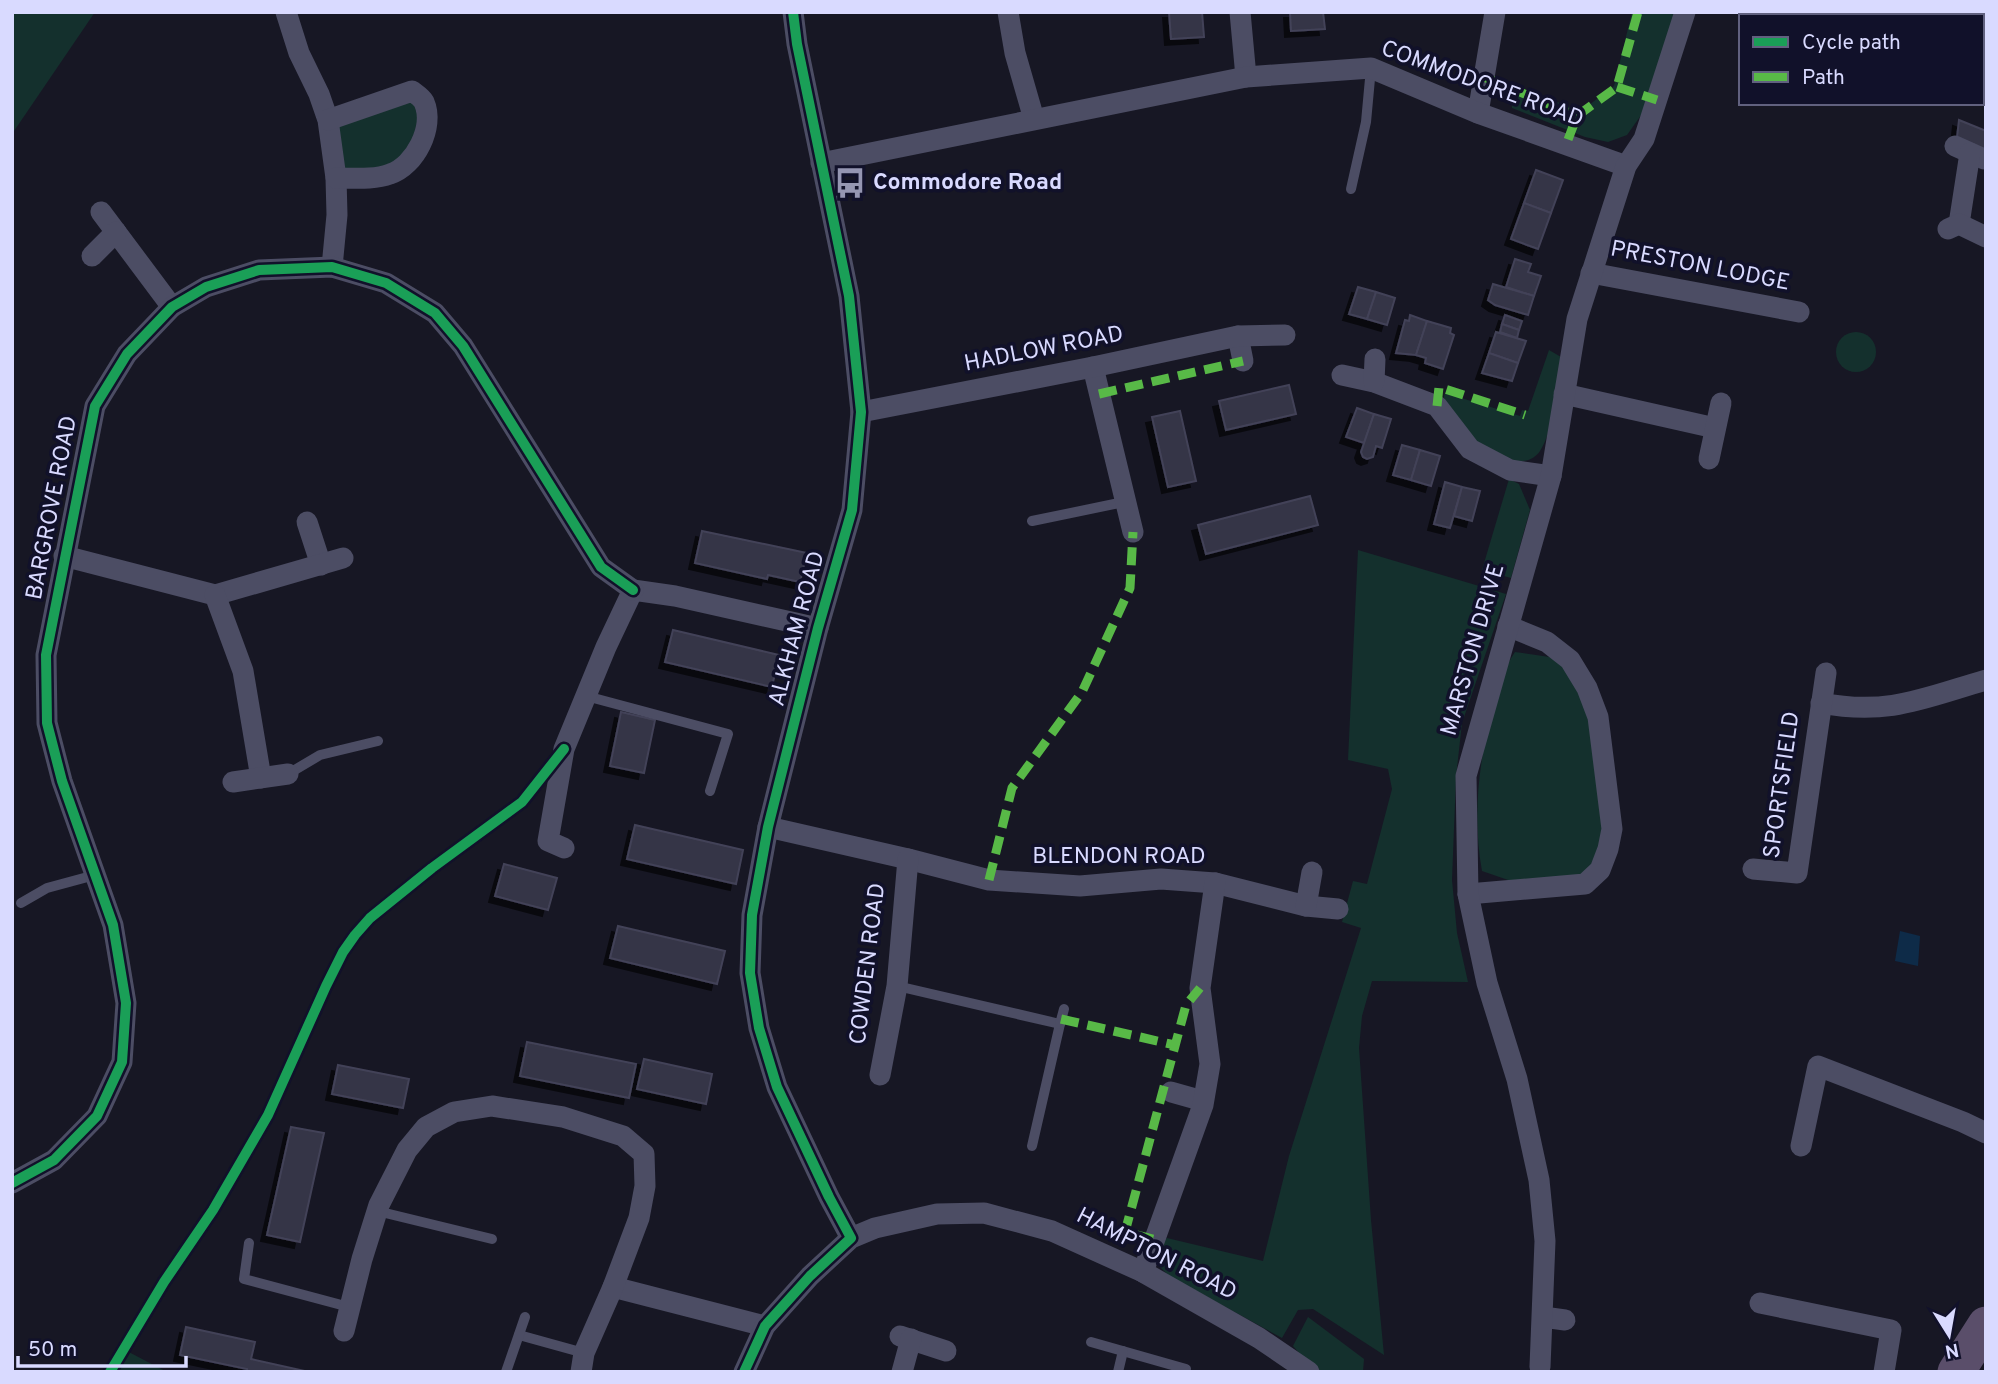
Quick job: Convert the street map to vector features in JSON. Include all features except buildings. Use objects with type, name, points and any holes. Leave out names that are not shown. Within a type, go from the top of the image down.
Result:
[{"type":"highway","points":[[1956,1372],[1986,1325]]},
{"type":"street","points":[[286,12],[299,53],[328,120],[336,178],[337,215],[332,267]]},
{"type":"street","name":"ALKHAM ROAD","points":[[793,12],[797,44],[849,296],[860,412],[852,510],[818,628],[768,827],[750,931],[750,973],[759,1028],[778,1087],[851,1238]]},
{"type":"street","points":[[1008,12],[1015,53],[1034,119]]},
{"type":"street","points":[[1240,12],[1246,78]]},
{"type":"street","points":[[1478,113],[1495,12]]},
{"type":"street","name":"MARSTON DRIVE","points":[[1540,1367],[1545,1241],[1539,1180],[1517,1079],[1487,983],[1468,894],[1465,776],[1551,476],[1577,320],[1626,166],[1644,139],[1685,12]]},
{"type":"street","name":"COMMODORE ROAD","points":[[821,163],[1246,78],[1371,68],[1478,113],[1626,166]]},
{"type":"street","points":[[328,120],[412,91],[423,100],[428,117],[417,150],[406,166],[390,174],[336,178]]},
{"type":"street","points":[[1970,153],[1954,226],[1986,237]]},
{"type":"street","points":[[101,212],[172,307]]},
{"type":"street","points":[[92,256],[116,232]]},
{"type":"street","name":"BARGROVE ROAD","points":[[12,1183],[54,1160],[97,1116],[122,1062],[126,1003],[113,925],[62,781],[47,723],[46,655],[95,406],[127,354],[172,307],[206,287],[259,271],[332,267],[386,284],[435,313],[470,356],[601,567],[633,590]]},
{"type":"street","name":"PRESTON LODGE","points":[[1591,273],[1799,312]]},
{"type":"street","name":"HADLOW ROAD","points":[[860,412],[1238,336],[1285,335]]},
{"type":"street","points":[[1238,336],[1243,361]]},
{"type":"street","points":[[1374,382],[1375,359]]},
{"type":"street","points":[[1093,367],[1133,532]]},
{"type":"street","points":[[1342,375],[1374,382],[1437,406],[1471,449],[1510,470],[1551,476]]},
{"type":"street","points":[[1564,394],[1715,428]]},
{"type":"street","points":[[1709,459],[1720,403]]},
{"type":"street","points":[[307,522],[321,565]]},
{"type":"street","points":[[64,556],[215,595],[343,558]]},
{"type":"street","points":[[564,848],[548,841],[564,750],[633,590],[675,596],[818,628]]},
{"type":"street","points":[[215,595],[243,671],[261,778]]},
{"type":"street","points":[[1468,894],[1585,884],[1600,870],[1612,829],[1598,717],[1587,688],[1570,660],[1547,642],[1508,626]]},
{"type":"street","name":"SPORTSFIELD","points":[[1753,869],[1797,873],[1826,673]]},
{"type":"street","name":"SPORTSFIELD","points":[[1821,702],[1847,708],[1898,706],[1986,680]]},
{"type":"street","points":[[233,782],[288,774]]},
{"type":"street","name":"BLENDON ROAD","points":[[768,827],[989,880],[1080,886],[1161,879],[1215,883],[1306,906],[1338,909]]},
{"type":"street","name":"COWDEN ROAD","points":[[880,1075],[898,986],[908,859]]},
{"type":"street","points":[[1306,906],[1312,872]]},
{"type":"street","points":[[1143,1272],[1203,1101],[1210,1064],[1200,988],[1215,883]]},
{"type":"street","points":[[1801,1146],[1818,1066],[1986,1133]]},
{"type":"street","points":[[1171,1092],[1203,1101]]},
{"type":"street","points":[[344,1331],[377,1212],[407,1150],[426,1127],[454,1112],[492,1106],[563,1117],[624,1136],[644,1154],[645,1186],[639,1218],[582,1362]]},
{"type":"street","name":"HAMPTON ROAD","points":[[744,1372],[765,1326],[810,1276],[851,1238],[875,1228],[937,1214],[984,1213],[1052,1231],[1143,1272],[1259,1338],[1306,1369]]},
{"type":"street","points":[[613,1287],[765,1326]]},
{"type":"street","points":[[1760,1303],[1891,1330],[1884,1372]]},
{"type":"street","points":[[1543,1317],[1565,1320]]},
{"type":"street","points":[[902,1372],[905,1338],[946,1351]]},
{"type":"lane","points":[[1351,189],[1366,122],[1371,68]]},
{"type":"lane","points":[[1032,521],[1124,502]]},
{"type":"lane","points":[[586,696],[727,734],[710,791]]},
{"type":"lane","points":[[288,774],[320,755],[377,741]]},
{"type":"lane","points":[[21,903],[47,888],[95,875]]},
{"type":"lane","points":[[898,986],[1060,1024]]},
{"type":"lane","points":[[1032,1146],[1064,1009]]},
{"type":"lane","points":[[377,1212],[492,1240]]},
{"type":"lane","points":[[249,1243],[244,1279],[349,1307]]},
{"type":"lane","points":[[506,1372],[525,1317]]},
{"type":"lane","points":[[520,1335],[582,1362]]},
{"type":"lane","points":[[1091,1342],[1186,1368]]},
{"type":"lane","points":[[1118,1372],[1123,1351]]},
{"type":"green space","points":[[12,12],[95,12],[12,134]]},
{"type":"green space","points":[[1632,12],[1675,12],[1644,111],[1627,135],[1608,142],[1585,137],[1512,108],[1510,84],[1581,111],[1614,86]]},
{"type":"green space","points":[[423,100],[406,166],[336,178],[328,120]]},
{"type":"green space","points":[[1856,332],[1870,338],[1876,352],[1870,366],[1856,372],[1842,366],[1836,352],[1842,338]]},
{"type":"green space","points":[[1549,350],[1561,357],[1557,392],[1545,442],[1533,458],[1516,461],[1488,450],[1470,435],[1442,403],[1445,393],[1520,416],[1522,410],[1528,411]]},
{"type":"green space","points":[[1509,479],[1519,484],[1530,510],[1511,578],[1482,570]]},
{"type":"green space","points":[[1358,550],[1506,594],[1462,723],[1456,777],[1452,880],[1457,933],[1468,982],[1372,981],[1362,1016],[1359,1048],[1384,1355],[1313,1309],[1298,1310],[1282,1338],[1169,1276],[1157,1264],[1156,1248],[1167,1238],[1263,1261],[1289,1156],[1361,928],[1342,922],[1353,881],[1367,884],[1392,789],[1388,769],[1348,760]]},
{"type":"green space","points":[[1515,652],[1570,660],[1587,688],[1612,829],[1585,884],[1511,881],[1482,871],[1477,809],[1481,767],[1497,692],[1504,671]]},
{"type":"green space","points":[[1308,1317],[1364,1359],[1363,1372],[1316,1372],[1293,1346]]},
{"type":"green space","points":[[123,1349],[167,1372],[110,1372]]},
{"type":"water","points":[[1900,931],[1920,936],[1918,966],[1895,961]]},
{"type":"marked path","points":[[1577,116],[1617,87],[1638,12]]},
{"type":"marked path","points":[[1484,77],[1577,116],[1566,145]]},
{"type":"marked path","points":[[1617,87],[1657,100]]},
{"type":"marked path","points":[[1099,394],[1243,361]]},
{"type":"marked path","points":[[1437,406],[1439,387],[1525,415]]},
{"type":"marked path","points":[[989,880],[1012,788],[1082,692],[1130,588],[1133,532]]},
{"type":"marked path","points":[[1153,1239],[1125,1232],[1186,1005],[1200,988]]},
{"type":"marked path","points":[[1061,1019],[1175,1045]]},
{"type":"cycle path","points":[[744,1372],[765,1326],[810,1276],[851,1238],[777,1087],[759,1028],[750,973],[752,915],[768,827],[818,628],[852,510],[861,412],[849,296],[797,44],[793,12]]},
{"type":"cycle path","points":[[12,1183],[54,1160],[97,1116],[122,1062],[126,1003],[113,925],[62,781],[47,723],[46,655],[95,406],[127,354],[172,307],[206,287],[259,270],[332,267],[386,283],[435,313],[463,346],[601,567],[633,590]]},
{"type":"cycle path","points":[[110,1372],[164,1282],[213,1210],[268,1115],[326,986],[355,935],[370,918],[432,868],[522,802],[564,749]]},
{"type":"place","name":"Commodore Road","points":[[850,183]]}]
